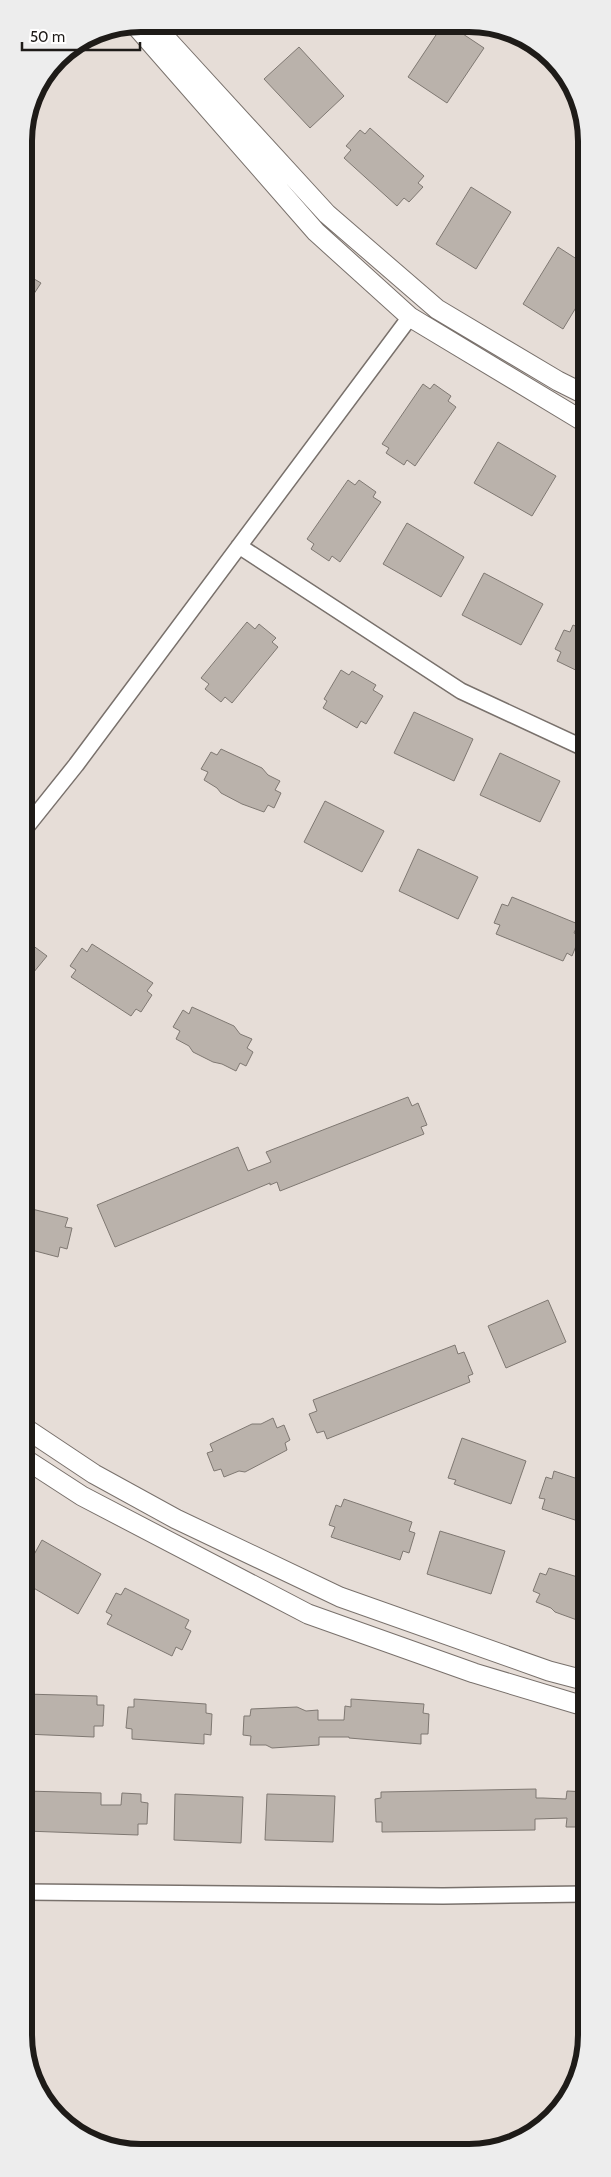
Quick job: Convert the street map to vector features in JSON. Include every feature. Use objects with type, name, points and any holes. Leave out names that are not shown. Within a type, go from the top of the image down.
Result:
[{"type":"street","points":[[141,32],[316,232],[410,317],[578,418]]},
{"type":"street","points":[[160,32],[327,214],[436,309],[578,391]]},
{"type":"street","points":[[33,819],[82,757],[410,317]]},
{"type":"street","points":[[239,546],[461,691],[578,745]]},
{"type":"street","points":[[33,1434],[94,1474],[176,1519],[340,1597],[549,1671],[578,1679]]},
{"type":"street","points":[[33,1465],[82,1496],[308,1614],[474,1673],[578,1703]]},
{"type":"street","points":[[33,1892],[443,1896],[578,1894]]},
{"type":"building","points":[[438,32],[460,32],[484,48],[447,103],[408,77]]},
{"type":"building","points":[[299,47],[344,96],[310,128],[264,79]]},
{"type":"building","points":[[370,128],[424,176],[418,183],[423,187],[409,202],[404,198],[397,206],[344,158],[351,150],[346,146],[360,130],[365,134]]},
{"type":"building","points":[[471,187],[511,212],[476,269],[436,244]]},
{"type":"building","points":[[558,247],[578,260],[578,304],[563,329],[523,304]]},
{"type":"building","points":[[33,278],[41,283],[33,295]]},
{"type":"building","points":[[423,384],[430,389],[434,384],[451,396],[448,401],[456,407],[415,466],[407,460],[404,465],[386,453],[389,448],[382,444]]},
{"type":"building","points":[[498,442],[556,476],[532,516],[474,483]]},
{"type":"building","points":[[348,480],[355,485],[359,480],[376,492],[373,497],[381,502],[340,562],[332,556],[329,561],[311,549],[314,544],[307,539]]},
{"type":"building","points":[[407,523],[464,557],[441,597],[383,564]]},
{"type":"building","points":[[484,573],[543,604],[521,645],[462,615]]},
{"type":"building","points":[[247,622],[255,629],[259,624],[276,638],[272,642],[278,647],[232,703],[225,697],[221,702],[205,689],[209,684],[201,678]]},
{"type":"building","points":[[573,625],[578,627],[578,671],[557,661],[561,652],[555,649],[564,630],[570,632]]},
{"type":"building","points":[[341,670],[349,675],[352,671],[376,685],[373,690],[383,696],[366,724],[361,721],[357,728],[323,708],[327,701],[324,699]]},
{"type":"building","points":[[414,712],[473,739],[454,781],[394,753]]},
{"type":"building","points":[[221,749],[262,768],[268,775],[280,781],[275,790],[281,793],[274,808],[268,805],[264,812],[242,804],[221,793],[217,788],[204,780],[208,772],[201,769],[211,752],[217,755]]},
{"type":"building","points":[[500,753],[560,781],[540,822],[480,795]]},
{"type":"building","points":[[325,801],[384,831],[362,872],[304,842]]},
{"type":"building","points":[[418,849],[478,877],[458,919],[399,891]]},
{"type":"building","points":[[512,897],[578,924],[574,933],[578,935],[578,941],[572,956],[567,953],[563,961],[496,934],[500,925],[494,923],[502,904],[508,906]]},
{"type":"building","points":[[92,944],[153,983],[147,991],[152,995],[141,1012],[136,1009],[131,1016],[71,977],[76,970],[70,966],[82,948],[87,952]]},
{"type":"building","points":[[33,946],[47,956],[33,973]]},
{"type":"building","points":[[192,1007],[234,1026],[240,1034],[252,1039],[247,1048],[253,1052],[246,1066],[240,1063],[236,1071],[193,1052],[189,1046],[176,1039],[180,1031],[173,1027],[183,1010],[189,1014]]},
{"type":"building","points":[[408,1097],[412,1106],[418,1103],[427,1125],[421,1127],[424,1134],[280,1191],[277,1182],[270,1185],[270,1183],[115,1247],[97,1205],[238,1147],[248,1171],[271,1162],[266,1152]]},
{"type":"building","points":[[33,1209],[68,1218],[65,1227],[72,1228],[67,1249],[60,1247],[58,1257],[33,1250]]},
{"type":"building","points":[[548,1300],[566,1342],[506,1368],[488,1326]]},
{"type":"building","points":[[455,1345],[458,1354],[464,1352],[473,1374],[468,1376],[470,1382],[327,1439],[324,1431],[317,1433],[309,1414],[317,1411],[313,1400]]},
{"type":"building","points":[[273,1418],[277,1428],[284,1425],[290,1440],[285,1443],[287,1450],[245,1472],[239,1471],[224,1477],[221,1469],[214,1471],[207,1453],[213,1451],[210,1444],[252,1424],[261,1424]]},
{"type":"building","points":[[462,1438],[526,1461],[511,1504],[454,1484],[456,1480],[448,1478]]},
{"type":"building","points":[[554,1471],[578,1479],[578,1521],[542,1509],[545,1499],[539,1498],[546,1477],[552,1479]]},
{"type":"building","points":[[344,1499],[412,1522],[409,1531],[415,1533],[409,1553],[403,1551],[400,1560],[331,1537],[335,1527],[329,1525],[336,1505],[341,1507]]},
{"type":"building","points":[[440,1531],[505,1551],[491,1594],[427,1574]]},
{"type":"building","points":[[42,1540],[101,1574],[78,1614],[33,1588],[33,1556]]},
{"type":"building","points":[[549,1568],[578,1577],[578,1620],[555,1612],[551,1608],[536,1602],[540,1594],[533,1591],[540,1573],[546,1575]]},
{"type":"building","points":[[125,1588],[189,1620],[185,1628],[191,1631],[182,1650],[176,1647],[172,1656],[107,1624],[112,1615],[106,1612],[116,1593],[121,1595]]},
{"type":"building","points":[[33,1694],[97,1696],[97,1705],[104,1705],[103,1726],[94,1726],[94,1737],[33,1734]]},
{"type":"building","points":[[134,1699],[206,1704],[206,1713],[212,1714],[211,1735],[204,1734],[204,1744],[132,1739],[132,1729],[126,1728],[128,1707],[134,1707]]},
{"type":"building","points":[[351,1699],[424,1704],[423,1713],[429,1714],[428,1734],[421,1734],[421,1744],[349,1737],[319,1737],[319,1745],[272,1748],[266,1745],[250,1745],[251,1736],[243,1735],[244,1716],[250,1716],[251,1709],[297,1707],[306,1711],[318,1710],[318,1720],[344,1720],[345,1706],[351,1707]]},
{"type":"building","points":[[536,1789],[536,1798],[566,1799],[567,1791],[578,1792],[578,1827],[566,1827],[567,1818],[535,1819],[535,1830],[382,1832],[382,1822],[376,1822],[375,1799],[381,1798],[381,1792]]},
{"type":"building","points":[[33,1791],[101,1793],[101,1805],[121,1805],[122,1793],[141,1794],[141,1802],[148,1803],[147,1824],[138,1824],[138,1835],[33,1831]]},
{"type":"building","points":[[175,1794],[243,1797],[241,1843],[174,1840]]},
{"type":"building","points":[[267,1794],[335,1796],[333,1842],[265,1840]]}]
